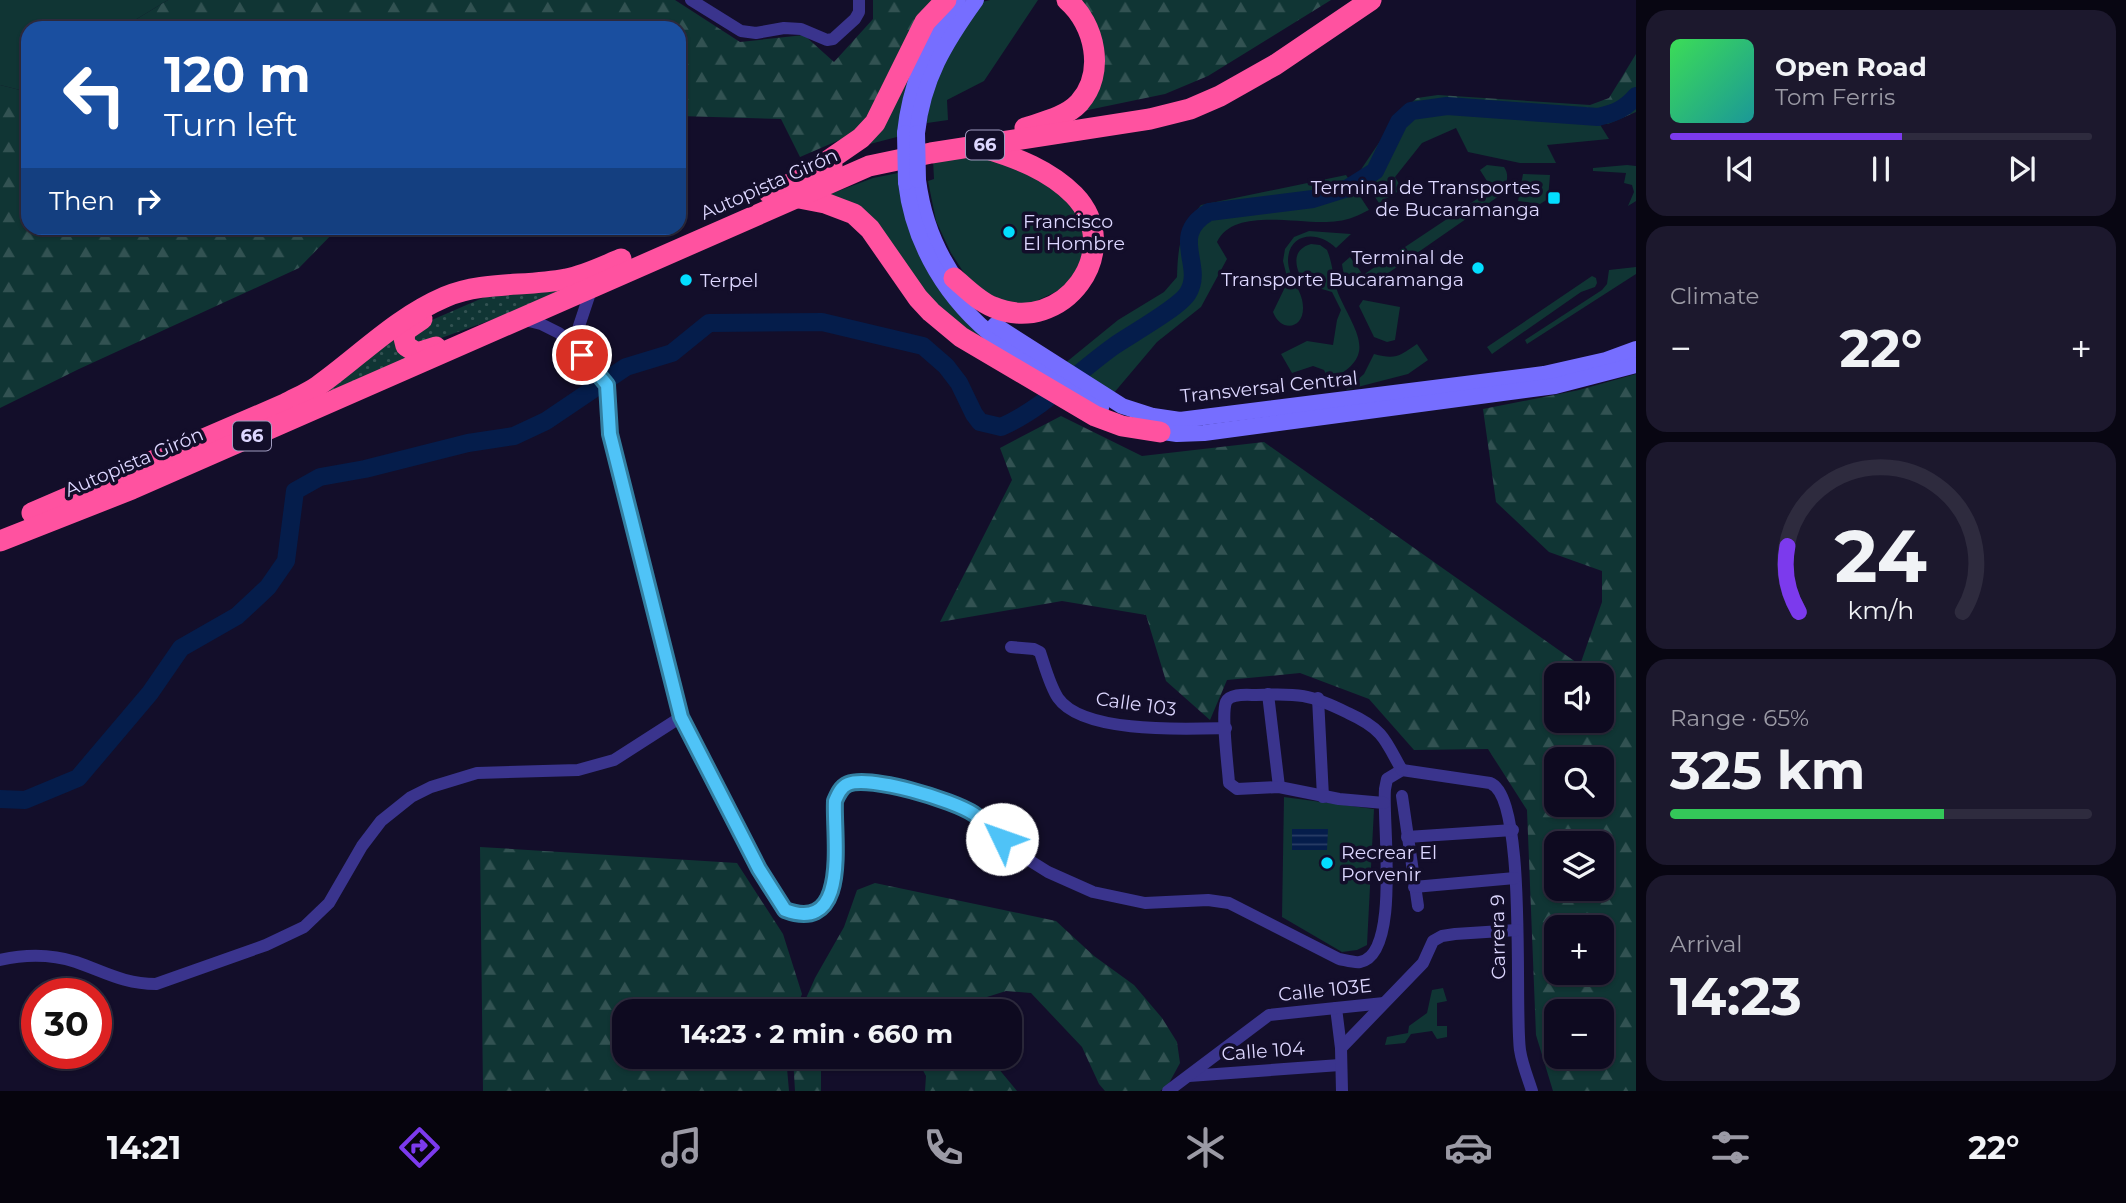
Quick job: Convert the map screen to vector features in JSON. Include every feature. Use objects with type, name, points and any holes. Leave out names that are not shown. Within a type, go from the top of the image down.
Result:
[{"type":"highway","points":[[803,177],[869,131],[925,22],[946,0]]},
{"type":"highway","points":[[1025,128],[1067,112],[1079,102],[1090,84],[1094,56],[1092,42],[1082,16],[1067,0]]},
{"type":"highway","name":"Autopista Girón","points":[[686,229],[803,177],[849,159],[885,149],[1154,107],[1187,97],[1208,89],[1263,58],[1349,0]]},
{"type":"highway","name":"Autopista Girón","points":[[0,541],[109,499],[794,197],[881,162],[1150,119],[1198,106],[1275,65],[1371,0]]},
{"type":"highway","points":[[954,278],[977,298],[993,307],[1016,313],[1035,312],[1063,302],[1074,292],[1083,279],[1092,253],[1089,218],[1075,196],[1031,164],[979,146]]},
{"type":"highway","points":[[794,197],[825,202],[855,214],[870,229],[907,284],[931,312],[961,337],[1051,376],[1081,395],[1095,415],[1122,426],[1160,432]]},
{"type":"highway","name":"Autopista Girón","points":[[0,527],[285,404],[316,387],[366,346],[417,311],[445,297],[488,286],[569,279],[673,235]]},
{"type":"highway","points":[[488,286],[479,294],[439,309],[409,327],[404,342],[409,349],[422,352],[485,328],[511,323]]},
{"type":"main road","points":[[958,0],[919,69],[909,100],[914,222],[924,248],[951,294],[990,334],[1051,376]]},
{"type":"main road","points":[[911,133],[930,76],[943,50],[976,0]]},
{"type":"main road","points":[[912,181],[929,227],[954,278],[976,307],[1051,376]]},
{"type":"main road","name":"Transversal Central","points":[[1081,395],[1135,412],[1181,420],[1544,374],[1587,366],[1636,349]]},
{"type":"main road","name":"Transversal Central","points":[[1160,432],[1204,433],[1510,393],[1576,382],[1636,365]]},
{"type":"street","points":[[691,0],[741,31],[756,33],[784,28],[801,29],[827,40],[833,39],[855,19],[859,12],[859,0]]},
{"type":"street","points":[[575,346],[592,287]]},
{"type":"street","points":[[511,323],[541,324],[559,333],[575,346],[607,385],[610,434],[681,717],[759,869],[785,910],[794,914],[806,914],[821,909],[831,897],[834,883],[835,801],[840,790],[848,784],[863,782],[924,792],[948,800],[974,814],[1016,852],[1048,872],[1093,892],[1145,903],[1208,900],[1229,903],[1339,959],[1359,963],[1377,951],[1383,937],[1387,903],[1384,803],[1387,779],[1402,770],[1379,733],[1358,718],[1318,698],[1298,694],[1269,694],[1234,696],[1228,699],[1225,704],[1226,728],[1229,783],[1232,786],[1237,789],[1279,786],[1323,797],[1384,803]]},
{"type":"street","name":"Calle 103","points":[[1011,647],[1041,652],[1058,699],[1073,712],[1094,720],[1164,730],[1226,728]]},
{"type":"street","points":[[1269,694],[1279,786]]},
{"type":"street","points":[[1318,698],[1323,797]]},
{"type":"street","points":[[0,960],[23,955],[49,957],[76,962],[109,976],[138,984],[156,984],[266,946],[304,927],[329,903],[362,846],[381,821],[411,797],[431,787],[477,773],[578,770],[614,760],[681,717]]},
{"type":"street","name":"Carrera 9","points":[[1402,770],[1495,785],[1501,792],[1513,830],[1520,1049],[1532,1091]]},
{"type":"street","points":[[1402,796],[1418,906]]},
{"type":"street","points":[[1407,837],[1513,830]]},
{"type":"street","points":[[1414,887],[1516,878]]},
{"type":"street","points":[[1341,1048],[1423,963],[1433,941],[1455,933],[1517,930]]},
{"type":"street","name":"Calle 103E","points":[[1189,1076],[1269,1015],[1384,1003]]},
{"type":"street","points":[[1336,1008],[1341,1048],[1342,1091]]},
{"type":"street","name":"Calle 104","points":[[1189,1076],[1340,1065]]},
{"type":"street","points":[[1168,1091],[1189,1076]]},
{"type":"green space","points":[[0,0],[168,0],[134,21],[21,21],[21,89],[0,85]]},
{"type":"green space","points":[[168,0],[675,0],[740,42],[804,35],[834,62],[873,19],[873,0],[937,0],[869,115],[851,135],[800,157],[781,119],[686,116],[686,21],[134,21]]},
{"type":"green space","points":[[1038,0],[984,81],[947,100],[948,120],[927,123],[928,104],[948,48],[982,2]]},
{"type":"green space","points":[[1076,0],[1331,0],[1208,76],[1165,94],[1083,111],[1097,85]]},
{"type":"green space","points":[[919,46],[905,92],[897,137],[866,145]]},
{"type":"green space","points":[[1636,54],[1636,112],[1608,124],[1472,114],[1423,116],[1410,120],[1406,125],[1371,191],[1360,171],[1399,113],[1417,98],[1438,95],[1590,105],[1609,98]]},
{"type":"green space","points":[[0,85],[21,89],[21,235],[331,235],[299,268],[0,408]]},
{"type":"green space","points":[[1432,113],[1599,123],[1609,139],[1547,145],[1556,163],[1520,163],[1468,152],[1456,128],[1422,143],[1395,177],[1402,189],[1379,203],[1371,191],[1407,124],[1420,115]]},
{"type":"green space","points":[[966,156],[999,161],[1023,169],[1051,187],[1074,207],[1082,220],[1084,236],[1082,253],[1072,284],[1028,305],[991,298],[970,282],[951,253],[936,221],[928,181],[934,179],[933,160]]},
{"type":"green space","points":[[1487,165],[1504,167],[1506,171],[1506,182],[1499,196],[1371,285],[1354,288],[1349,283],[1342,264],[1350,257],[1363,275],[1492,189],[1480,170]]},
{"type":"green space","points":[[1636,166],[1636,201],[1628,206],[1634,192],[1632,185],[1624,183],[1626,173],[1593,171],[1593,168]]},
{"type":"green space","points":[[898,173],[901,200],[1001,348],[946,319],[825,196],[873,178]]},
{"type":"green space","points":[[1523,174],[1550,175],[1548,199],[1540,204],[1518,201]]},
{"type":"green space","points":[[1346,175],[1369,210],[1342,220],[1254,221],[1239,224],[1226,231],[1217,242],[1227,259],[1201,307],[1157,342],[1113,394],[1064,364],[1118,320],[1164,292],[1177,277],[1178,256],[1184,230],[1201,205]]},
{"type":"green space","points":[[1309,231],[1351,234],[1336,248],[1329,242],[1314,237],[1299,239],[1294,244],[1288,260],[1303,307],[1300,320],[1291,326],[1286,325],[1277,319],[1273,312],[1288,281],[1283,261],[1285,249],[1294,237]]},
{"type":"green space","points":[[1311,244],[1320,245],[1327,250],[1338,293],[1359,342],[1355,362],[1329,380],[1324,370],[1313,366],[1292,373],[1281,354],[1307,341],[1333,345],[1341,310],[1332,292],[1305,284],[1297,266],[1297,255]]},
{"type":"green space","points":[[1636,267],[1636,274],[1527,344],[1525,340],[1602,290],[1607,284],[1609,270]]},
{"type":"green space","points":[[1592,276],[1596,278],[1595,287],[1581,292],[1492,354],[1487,347]]},
{"type":"green space","points":[[578,281],[541,302],[419,346],[412,342],[418,326],[494,293]]},
{"type":"green space","points":[[1363,300],[1400,307],[1395,340],[1387,342],[1374,337],[1359,306]]},
{"type":"green space","points":[[396,333],[414,355],[328,392]]},
{"type":"green space","points":[[1417,344],[1428,360],[1408,374],[1346,390],[1364,374],[1374,354],[1397,356]]},
{"type":"green space","points":[[1636,374],[1636,1091],[1553,1091],[1546,1069],[1614,1069],[1614,999],[1544,999],[1544,1061],[1536,1035],[1527,810],[1488,749],[1414,750],[1369,699],[1300,673],[1227,680],[1210,720],[1166,681],[1146,615],[1062,601],[940,622],[1012,480],[1000,448],[1061,416],[1142,456],[1264,442],[1577,663],[1544,663],[1544,733],[1614,733],[1614,663],[1581,663],[1602,602],[1602,571],[1549,552],[1496,502],[1483,409],[1579,390]]},
{"type":"green space","name":"Recrear El Porvenir","points":[[1284,797],[1374,809],[1367,945],[1357,950],[1342,952],[1282,917]]},
{"type":"green space","points":[[480,847],[737,863],[783,934],[802,994],[800,999],[612,999],[612,1069],[787,1069],[789,1091],[483,1091]]},
{"type":"green space","points":[[875,883],[1056,921],[1094,956],[1134,985],[1162,1018],[1177,1042],[1180,1063],[1168,1085],[1160,1091],[1105,1091],[1082,1047],[1031,993],[1006,991],[987,999],[806,999],[844,927],[857,890]]},
{"type":"green space","points":[[1443,988],[1447,1001],[1437,1003],[1437,1026],[1447,1026],[1447,1037],[1437,1039],[1432,1031],[1411,1034],[1405,1043],[1385,1045],[1387,1037],[1408,1033],[1409,1026],[1427,1013],[1432,990]]},
{"type":"green space","points":[[794,1069],[821,1069],[821,1091],[795,1091]]},
{"type":"green space","points":[[922,1069],[999,1069],[1017,1091],[925,1091],[926,1076]]},
{"type":"water","points":[[1292,829],[1328,829],[1327,850],[1292,850]]},
{"type":"waterway","points":[[0,799],[25,800],[78,778],[150,693],[181,648],[237,616],[268,587],[286,561],[295,491],[320,477],[365,469],[468,443],[514,436],[546,421],[626,367],[672,353],[709,323],[822,322],[923,346],[946,366],[959,383],[980,422],[1001,427],[1031,410],[1100,356],[1183,299],[1192,282],[1189,241],[1191,231],[1197,221],[1209,212],[1313,199],[1348,188],[1375,171],[1399,122],[1411,111],[1447,106],[1598,117],[1619,110],[1636,96]]},
{"type":"place","name":"Terminal de Transportes de Bucaramanga","points":[[1554,198]]},
{"type":"place","name":"Francisco El Hombre","points":[[1009,232]]},
{"type":"place","name":"Terminal de Transporte Bucaramanga","points":[[1478,268]]},
{"type":"place","name":"Terpel","points":[[686,280]]},
{"type":"place","name":"Recrear El Porvenir","points":[[1327,863]]},
{"type":"route","points":[[582,355],[607,385],[610,434],[681,717],[759,869],[785,910],[794,914],[806,914],[821,909],[831,897],[834,883],[835,801],[840,790],[848,784],[863,782],[924,792],[948,800],[974,814],[1002,839]]}]
